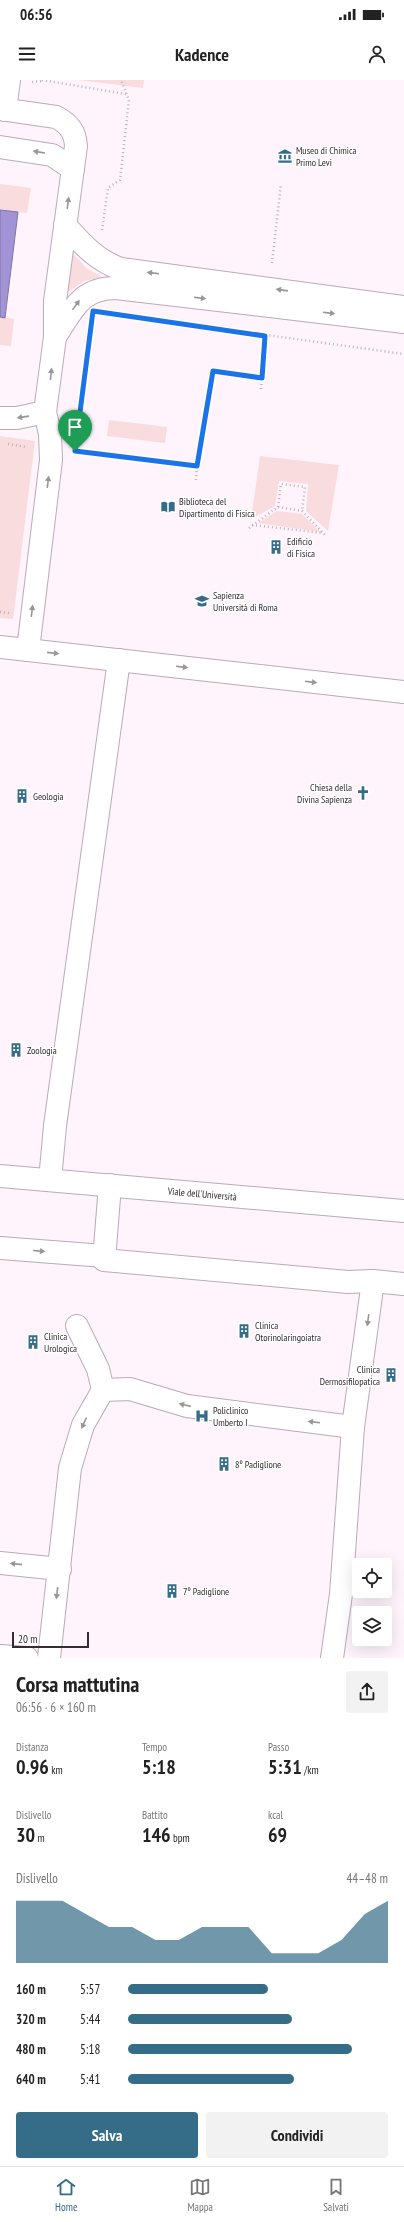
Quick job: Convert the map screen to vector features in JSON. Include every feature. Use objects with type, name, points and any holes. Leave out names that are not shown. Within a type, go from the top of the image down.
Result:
[{"type":"street","points":[[9,80],[2,109],[56,117],[64,121],[71,128],[75,138],[73,169],[55,301],[55,337],[45,412],[50,434],[51,460],[28,650]]},
{"type":"street","points":[[0,147],[52,155],[73,169]]},
{"type":"street","points":[[65,225],[86,248],[98,258],[109,265],[121,269],[404,307]]},
{"type":"street","points":[[55,337],[83,296],[102,288],[116,288],[404,322]]},
{"type":"street","points":[[0,418],[17,418],[45,412]]},
{"type":"street","points":[[0,647],[404,692]]},
{"type":"street","points":[[50,1180],[55,1126],[119,660]]},
{"type":"street","name":"Viale dell'Università","points":[[0,1176],[404,1211]]},
{"type":"street","points":[[110,1186],[104,1260],[348,1282],[373,1281],[404,1284]]},
{"type":"street","points":[[0,1248],[104,1256]]},
{"type":"street","points":[[332,1658],[340,1594],[353,1427],[373,1281]]},
{"type":"street","points":[[49,1658],[70,1468],[83,1425],[103,1390],[98,1369],[77,1326]]},
{"type":"street","points":[[103,1390],[130,1389],[187,1406],[353,1427]]},
{"type":"street","points":[[0,1563],[60,1569]]},
{"type":"street","points":[[0,1656],[27,1658]]},
{"type":"path","points":[[31,82],[42,80],[126,94]]},
{"type":"path","points":[[98,258],[108,188],[120,180],[129,100],[121,80]]},
{"type":"path","points":[[272,263],[281,184]]},
{"type":"path","points":[[109,313],[265,336],[404,354]]},
{"type":"path","points":[[0,443],[30,447],[29,455],[51,460],[73,462],[91,325]]},
{"type":"path","points":[[261,389],[265,336]]},
{"type":"path","points":[[196,480],[213,371],[262,378]]},
{"type":"path","points":[[75,451],[197,466]]},
{"type":"path","points":[[278,507],[281,484],[305,487],[302,511]]},
{"type":"path","points":[[249,528],[278,507],[302,511],[326,536]]},
{"type":"path","points":[[252,525],[323,533]]},
{"type":"shaded area","points":[[78,80],[144,80],[143,88]]},
{"type":"shaded area","points":[[0,184],[31,188],[27,213],[0,210]]},
{"type":"shaded area","points":[[0,210],[18,212],[5,318],[0,317]]},
{"type":"shaded area","points":[[73,253],[86,268],[102,277],[84,281],[68,292]]},
{"type":"shaded area","points":[[0,317],[14,319],[11,346],[0,345]]},
{"type":"shaded area","points":[[109,420],[167,427],[165,443],[107,436]]},
{"type":"shaded area","points":[[0,436],[35,441],[13,619],[0,618]]},
{"type":"shaded area","points":[[260,456],[339,465],[328,531],[306,511],[308,484],[279,481],[275,506],[251,519]]},
{"type":"shaded area","points":[[277,511],[302,514],[320,532],[258,523]]},
{"type":"place","name":"Museo di Chimica Primo Levi","points":[[285,156]]},
{"type":"place","name":"Biblioteca del Dipartimento di Fisica","points":[[168,507]]},
{"type":"place","name":"Edificio di Fisica","points":[[276,547]]},
{"type":"place","name":"Sapienza Università di Roma","points":[[202,601]]},
{"type":"place","name":"Chiesa della Divina Sapienza","points":[[363,793]]},
{"type":"place","name":"Geologia","points":[[22,796]]},
{"type":"place","name":"Zoologia","points":[[16,1050]]},
{"type":"place","name":"Clinica Otorinolaringoiatra","points":[[244,1331]]},
{"type":"place","name":"Clinica Urologica","points":[[33,1342]]},
{"type":"place","name":"Clinica Dermosifilopatica","points":[[391,1375]]},
{"type":"place","name":"Policlinico Umberto I","points":[[202,1416]]},
{"type":"place","name":"8º Padiglione","points":[[224,1464]]},
{"type":"place","name":"7º Padiglione","points":[[172,1591]]},
{"type":"route","points":[[93,311],[265,336],[262,378],[213,371],[197,466],[75,451],[93,311]]}]
